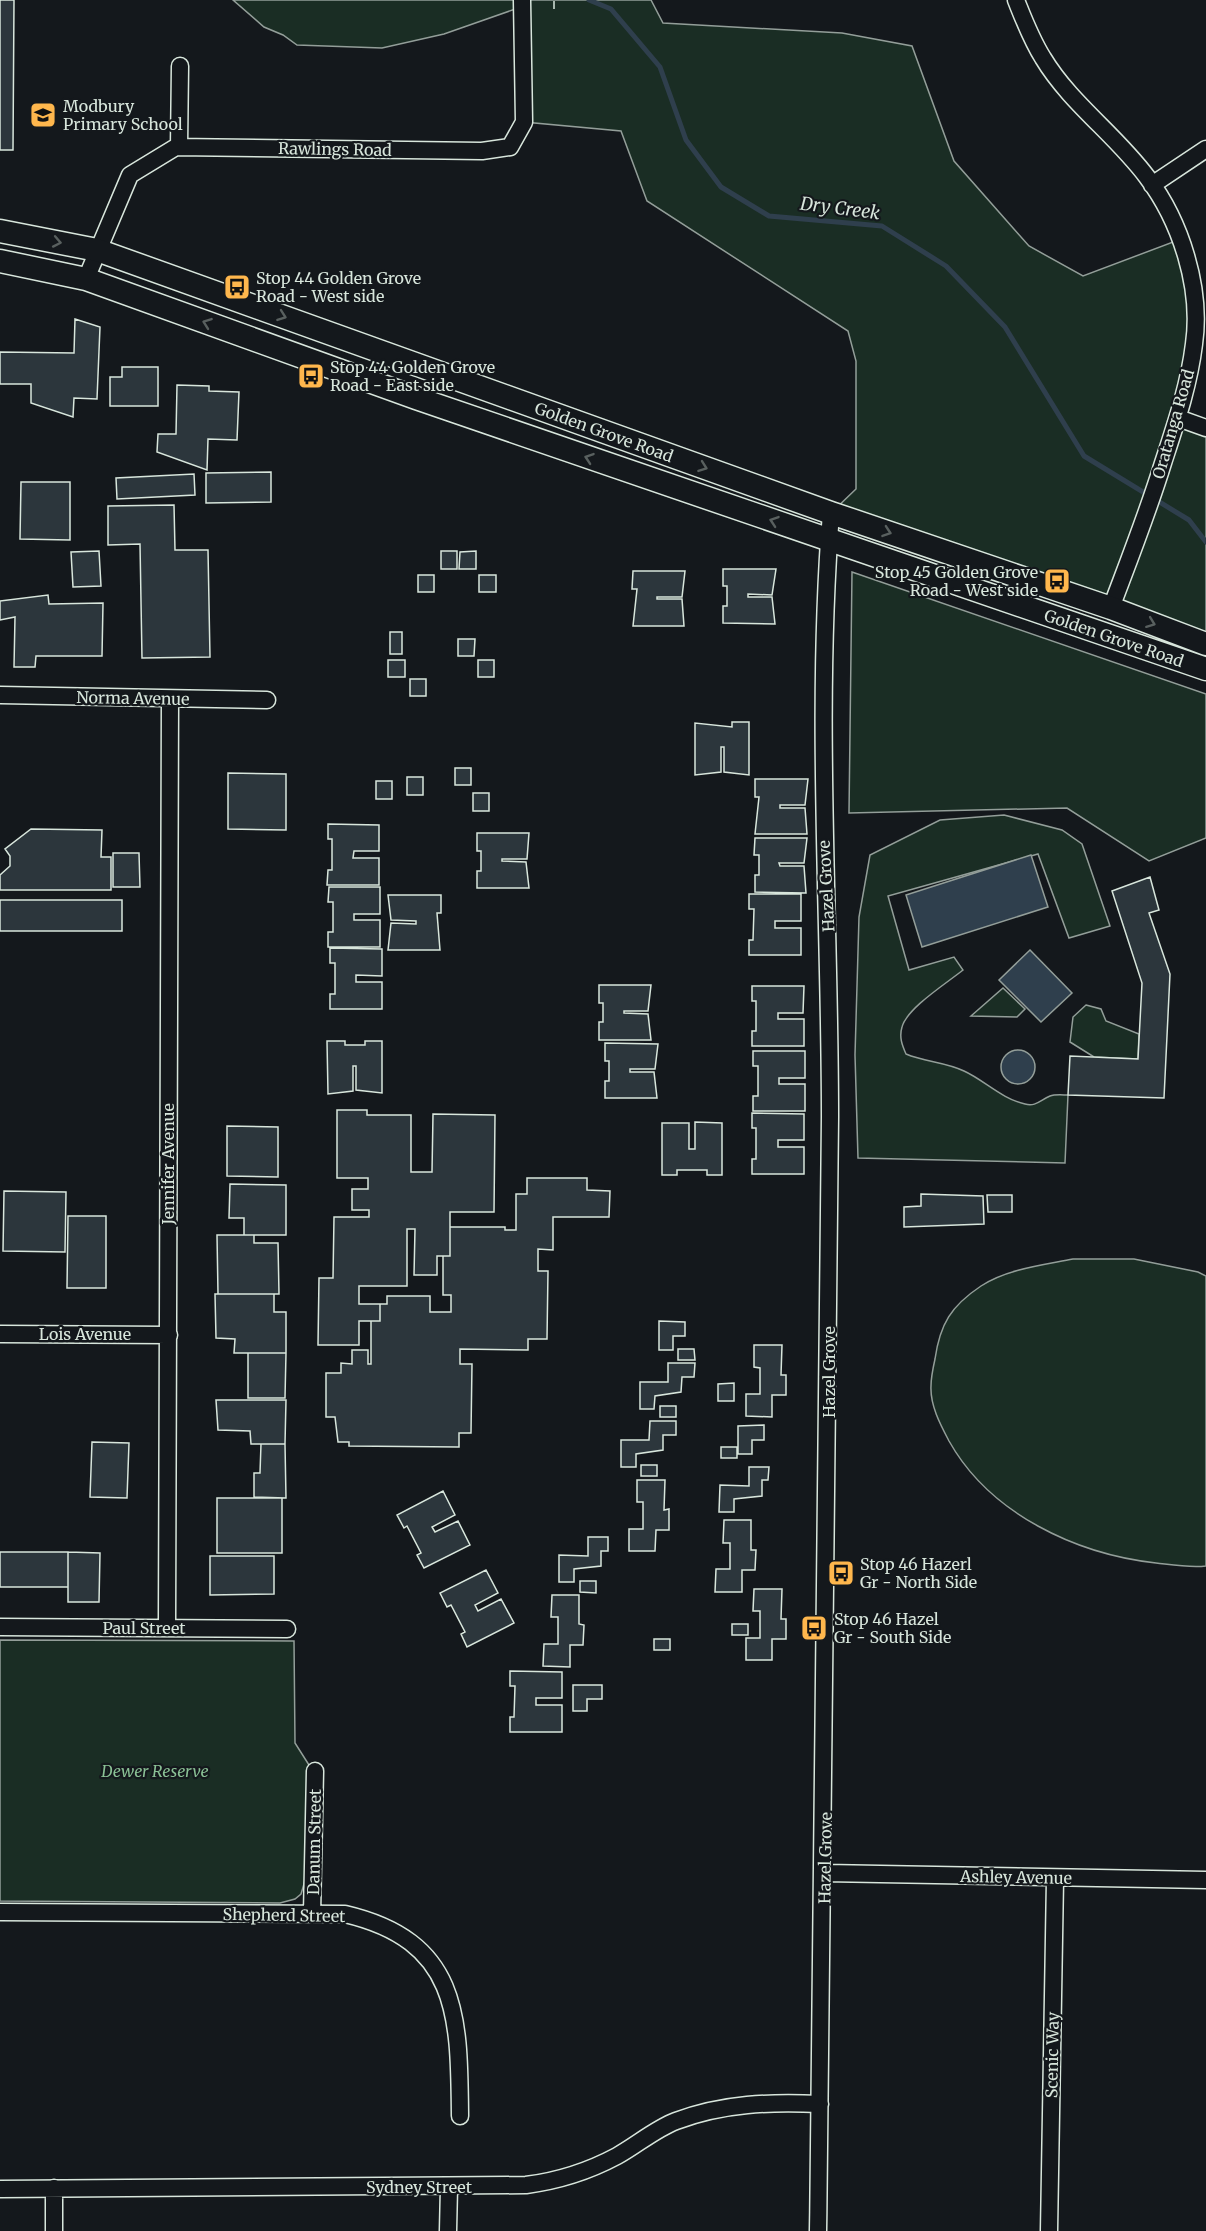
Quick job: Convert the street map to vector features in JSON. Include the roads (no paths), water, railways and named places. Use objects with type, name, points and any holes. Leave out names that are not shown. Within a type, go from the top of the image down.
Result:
[{"type":"main road","name":"Golden Grove Road","points":[[0,231],[97,250],[831,513],[1111,608],[1206,644]]},
{"type":"main road","name":"Golden Grove Road","points":[[0,261],[86,279],[416,398],[1206,669]]},
{"type":"main road","points":[[1101,634],[1111,608]]},
{"type":"street","name":"Rawlings Road","points":[[179,147],[482,151],[510,147],[524,122],[522,0]]},
{"type":"street","name":"Oratanga Road","points":[[1016,0],[1026,27],[1043,59],[1152,185],[1180,239],[1190,271],[1195,312],[1195,342],[1178,418],[1161,472],[1111,608]]},
{"type":"street","points":[[86,279],[130,175],[179,147],[180,66]]},
{"type":"street","points":[[1152,185],[1206,149]]},
{"type":"street","points":[[1178,418],[1206,428]]},
{"type":"street","name":"Hazel Grove","points":[[818,2231],[825,1873],[830,971],[823,800],[822,679],[825,579],[831,513]]},
{"type":"street","name":"Norma Avenue","points":[[0,695],[267,700]]},
{"type":"street","name":"Jennifer Avenue","points":[[167,1628],[170,699]]},
{"type":"street","name":"Lois Avenue","points":[[0,1334],[169,1335]]},
{"type":"street","name":"Paul Street","points":[[0,1627],[287,1629]]},
{"type":"street","name":"Danum Street","points":[[312,1914],[315,1771]]},
{"type":"street","name":"Ashley Avenue","points":[[825,1873],[1206,1880]]},
{"type":"street","name":"Scenic Way","points":[[1049,2231],[1055,1879]]},
{"type":"street","name":"Shepherd Street","points":[[0,1912],[345,1914],[366,1919],[408,1941],[430,1961],[445,1986],[454,2011],[459,2041],[460,2116]]},
{"type":"street","name":"Sydney Street","points":[[0,2189],[518,2186],[560,2178],[618,2155],[674,2122],[720,2108],[750,2103],[820,2104]]},
{"type":"street","points":[[448,2231],[449,2187]]},
{"type":"street","points":[[54,2188],[54,2231]]},
{"type":"water","points":[[1031,855],[1048,907],[922,947],[906,895]]},
{"type":"water","points":[[1030,950],[1072,993],[1041,1022],[999,980]]},
{"type":"water","points":[[1018,1050],[1030,1055],[1035,1067],[1030,1079],[1018,1084],[1006,1079],[1001,1067],[1006,1055]]},
{"type":"waterway","name":"Dry Creek","points":[[589,0],[611,9],[660,67],[686,140],[721,187],[769,216],[882,226],[946,266],[1005,327],[1084,456],[1189,520],[1206,542]]},
{"type":"place","name":"Modbury Primary School","points":[[43,115]]},
{"type":"place","name":"Stop 44 Golden Grove Road - West side","points":[[237,287]]},
{"type":"place","name":"Stop 44 Golden Grove Road - East side","points":[[311,376]]},
{"type":"place","name":"Stop 45 Golden Grove Road - West side","points":[[1057,581]]},
{"type":"place","name":"Stop 46 Hazerl Gr - North Side","points":[[841,1573]]},
{"type":"place","name":"Stop 46 Hazel Gr - South Side","points":[[814,1628]]},
{"type":"park label","name":"Dewer Reserve","points":[[155,1771]]}]
